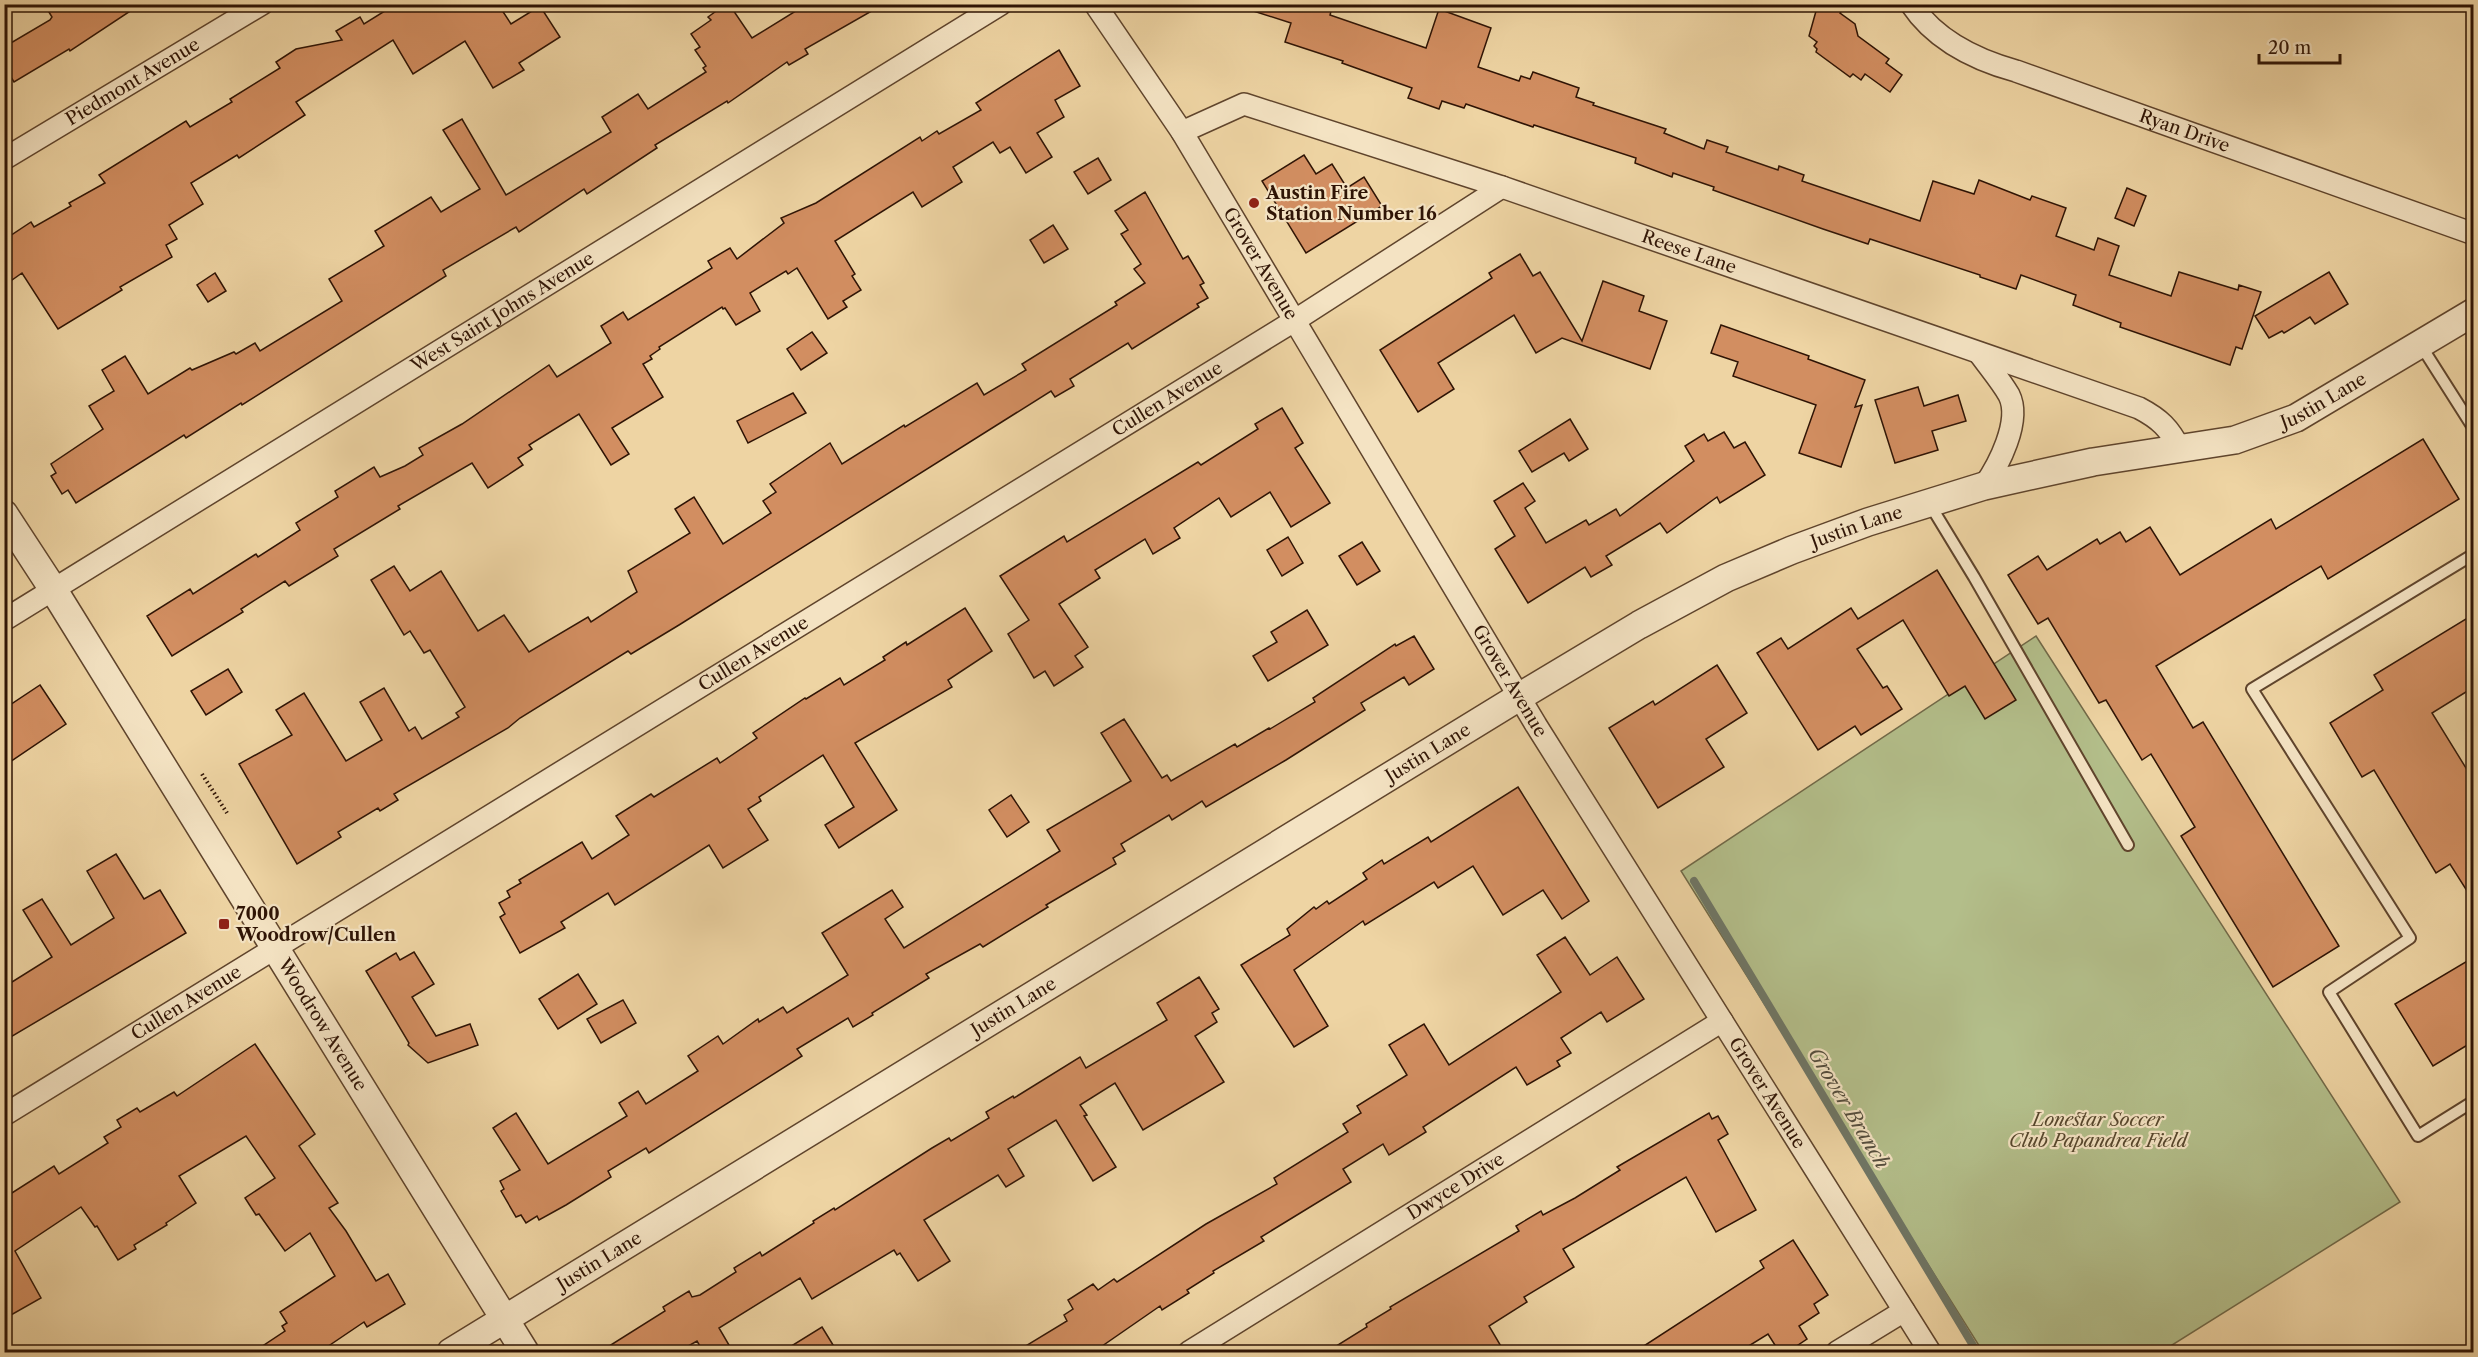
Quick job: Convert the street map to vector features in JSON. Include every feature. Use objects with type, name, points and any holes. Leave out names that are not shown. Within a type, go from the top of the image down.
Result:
[{"type":"street","name":"Piedmont Avenue","points":[[4,159],[262,4]]},
{"type":"street","name":"West Saint Johns Avenue","points":[[4,620],[1001,4]]},
{"type":"street","name":"Grover Avenue","points":[[1095,4],[1182,132],[1519,697],[1930,1353]]},
{"type":"street","name":"Ryan Drive","points":[[1911,4],[1921,20],[1954,44],[1986,63],[2016,71],[2474,234]]},
{"type":"street","name":"Reese Lane","points":[[1182,132],[1244,104],[1502,187],[2139,408],[2159,418],[2171,431],[2180,449]]},
{"type":"street","name":"Cullen Avenue","points":[[4,1115],[1294,321],[1502,187]]},
{"type":"street","name":"Justin Lane","points":[[451,1353],[1519,697],[1639,625],[1726,578],[1814,542],[1928,502],[1984,486],[2093,462],[2235,440],[2296,418],[2474,312]]},
{"type":"street","points":[[1979,353],[2010,397],[2012,423],[2003,455],[1984,486]]},
{"type":"street","name":"Woodrow Avenue","points":[[8,528],[53,589],[525,1353]]},
{"type":"street","name":"Dwyce Drive","points":[[1189,1353],[1722,1021]]},
{"type":"street","points":[[1837,1353],[1904,1311]]},
{"type":"lane","points":[[2420,344],[2474,429]]},
{"type":"lane","points":[[1928,502],[1980,587],[2128,845]]},
{"type":"lane","points":[[2474,554],[2252,689],[2410,938],[2329,992],[2418,1136],[2474,1101]]},
{"type":"green space","name":"Lonestar Soccer Club Papandrea Field","points":[[2036,636],[2400,1202],[2161,1352],[1983,1352],[1681,871]]},
{"type":"building","points":[[44,4],[141,4],[70,51],[69,49],[14,82],[4,66],[4,47],[50,20],[52,17]]},
{"type":"building","points":[[396,4],[498,4],[511,24],[540,6],[560,37],[519,63],[524,70],[493,88],[465,41],[413,74],[393,40],[296,102],[305,115],[239,158],[237,155],[191,183],[203,204],[169,225],[177,239],[166,245],[172,257],[120,287],[122,290],[58,329],[22,273],[12,280],[4,269],[4,240],[31,222],[34,227],[71,206],[69,203],[105,183],[99,175],[186,121],[190,127],[232,102],[230,99],[280,68],[276,62],[296,49],[342,40],[336,31],[360,17],[364,24]]},
{"type":"building","points":[[729,4],[752,38],[807,4],[884,4],[805,49],[808,54],[789,65],[787,62],[728,103],[727,101],[655,145],[657,148],[587,194],[584,189],[519,232],[516,227],[443,270],[446,276],[242,405],[241,403],[186,438],[184,435],[76,503],[68,490],[62,494],[51,476],[56,473],[51,464],[103,429],[89,406],[114,391],[102,370],[125,356],[148,394],[190,368],[192,370],[234,352],[236,354],[255,343],[260,351],[342,301],[329,279],[384,246],[375,231],[431,197],[441,212],[480,189],[443,130],[462,119],[506,195],[611,132],[602,117],[638,94],[648,109],[706,72],[703,68],[706,66],[695,50],[700,47],[691,34],[711,20],[708,17]]},
{"type":"building","points":[[1248,4],[1333,4],[1330,15],[1426,48],[1439,9],[1491,28],[1478,67],[1519,81],[1521,76],[1530,79],[1533,72],[1579,88],[1576,97],[1594,103],[1593,105],[1666,129],[1664,133],[1704,149],[1707,140],[1728,147],[1726,152],[1778,170],[1779,166],[1804,175],[1802,181],[1920,221],[1933,181],[1974,194],[1979,180],[2030,200],[2032,196],[2066,208],[2056,236],[2094,250],[2098,238],[2119,246],[2109,275],[2171,296],[2179,272],[2238,290],[2239,285],[2261,292],[2242,349],[2236,347],[2230,365],[2120,327],[2121,323],[2073,305],[2076,295],[2021,275],[2016,289],[1870,239],[1868,244],[1823,229],[1713,190],[1714,187],[1673,173],[1672,177],[1635,163],[1636,158],[1534,125],[1533,127],[1466,104],[1464,108],[1442,101],[1439,109],[1408,98],[1412,88],[1342,63],[1343,61],[1285,42],[1291,23],[1247,9]]},
{"type":"building","points":[[1818,4],[1846,4],[1840,13],[1855,24],[1858,36],[1889,59],[1886,63],[1902,75],[1890,92],[1865,74],[1861,80],[1853,74],[1850,77],[1816,52],[1817,49],[1814,46],[1817,42],[1809,36]]},
{"type":"building","points":[[1059,50],[1080,86],[1055,100],[1064,117],[1037,133],[1052,157],[1026,173],[1010,147],[1000,153],[993,142],[953,167],[962,182],[922,207],[913,192],[835,241],[855,274],[852,276],[861,290],[843,301],[847,307],[828,319],[797,268],[788,274],[786,271],[750,293],[760,311],[736,325],[722,307],[659,347],[660,349],[650,356],[652,359],[643,364],[663,397],[612,428],[629,454],[611,465],[579,414],[529,445],[532,449],[518,458],[523,465],[488,488],[472,463],[398,506],[400,509],[334,549],[338,556],[289,586],[285,581],[241,609],[243,612],[172,656],[147,616],[190,589],[193,594],[256,554],[258,557],[300,530],[296,523],[338,497],[335,491],[374,467],[380,477],[405,466],[423,455],[419,448],[462,424],[549,365],[557,377],[611,343],[601,326],[623,312],[628,320],[712,268],[708,261],[730,248],[737,259],[784,223],[781,218],[816,203],[920,137],[922,141],[937,131],[939,134],[981,110],[976,103]]},
{"type":"building","points":[[1304,155],[1316,174],[1332,164],[1347,188],[1364,177],[1382,206],[1306,253],[1262,181]]},
{"type":"building","points":[[1098,158],[1111,180],[1088,194],[1074,172]]},
{"type":"building","points":[[2127,188],[2146,196],[2134,226],[2115,218]]},
{"type":"building","points":[[1145,192],[1183,259],[1188,256],[1204,283],[1200,285],[1208,298],[1197,304],[1199,307],[1132,349],[1128,343],[1070,379],[1074,386],[1055,397],[1051,391],[679,625],[631,654],[628,651],[520,718],[508,728],[394,794],[398,800],[380,811],[378,808],[338,832],[341,837],[297,864],[239,764],[292,735],[276,710],[304,693],[346,761],[382,740],[360,702],[384,688],[409,731],[415,727],[422,739],[459,717],[456,713],[465,707],[430,650],[424,653],[410,631],[404,635],[371,580],[394,566],[410,591],[441,571],[478,631],[504,615],[529,652],[588,617],[591,622],[637,592],[628,571],[690,533],[675,509],[694,497],[723,544],[771,513],[763,501],[776,492],[770,484],[830,443],[842,464],[977,383],[984,395],[1026,370],[1022,364],[1117,305],[1115,302],[1145,283],[1134,269],[1141,264],[1121,234],[1128,230],[1115,211]]},
{"type":"building","points":[[1053,225],[1068,249],[1044,263],[1030,240]]},
{"type":"building","points":[[1520,254],[1533,276],[1540,272],[1582,341],[1603,281],[1644,296],[1639,311],[1667,321],[1650,369],[1562,338],[1536,353],[1514,315],[1438,363],[1454,389],[1418,412],[1380,350],[1492,278],[1489,273]]},
{"type":"building","points":[[2329,272],[2348,304],[2315,324],[2310,317],[2284,333],[2282,331],[2269,338],[2255,316]]},
{"type":"building","points":[[215,273],[226,291],[208,302],[197,285]]},
{"type":"building","points":[[1721,325],[1809,356],[1808,359],[1865,380],[1855,407],[1862,405],[1841,467],[1799,453],[1816,405],[1733,376],[1738,362],[1711,353]]},
{"type":"building","points":[[812,332],[827,353],[801,370],[787,349]]},
{"type":"building","points":[[1918,387],[1924,406],[1958,395],[1966,421],[1932,431],[1938,450],[1895,463],[1875,400]]},
{"type":"building","points":[[793,393],[806,413],[748,443],[737,421]]},
{"type":"building","points":[[1282,408],[1303,443],[1295,448],[1330,503],[1291,527],[1270,492],[1231,517],[1219,498],[1174,528],[1180,538],[1153,554],[1145,539],[1095,570],[1100,578],[1059,604],[1088,647],[1075,656],[1083,667],[1054,686],[1045,671],[1034,678],[1008,634],[1029,620],[1000,576],[1064,536],[1067,542],[1198,462],[1201,465],[1258,429],[1255,424]]},
{"type":"building","points":[[1570,419],[1588,449],[1569,461],[1564,453],[1532,472],[1519,451]]},
{"type":"building","points":[[1724,432],[1734,448],[1745,442],[1765,475],[1720,503],[1717,497],[1667,533],[1660,523],[1606,556],[1612,565],[1591,577],[1585,567],[1528,603],[1495,549],[1515,536],[1494,501],[1523,483],[1535,501],[1525,508],[1546,543],[1586,520],[1589,525],[1616,509],[1620,516],[1694,461],[1685,446],[1704,434],[1708,441]]},
{"type":"building","points":[[2423,439],[2459,499],[2328,579],[2321,566],[2156,666],[2193,728],[2203,722],[2339,946],[2273,987],[2181,836],[2195,827],[2151,754],[2142,760],[2106,700],[2099,703],[2048,618],[2038,624],[2008,575],[2038,556],[2047,570],[2097,539],[2100,544],[2120,532],[2126,542],[2150,527],[2180,575],[2271,519],[2276,529]]},
{"type":"building","points":[[1288,537],[1303,563],[1282,576],[1267,550]]},
{"type":"building","points":[[1362,542],[1380,571],[1357,585],[1339,556]]},
{"type":"building","points":[[1937,570],[2016,700],[1985,719],[1965,686],[1949,696],[1903,620],[1857,649],[1883,688],[1887,686],[1902,709],[1861,735],[1855,726],[1818,750],[1757,653],[1781,638],[1788,649],[1851,608],[1858,619]]},
{"type":"building","points":[[965,608],[992,651],[948,680],[952,687],[855,743],[897,810],[839,848],[825,825],[854,807],[823,755],[759,797],[761,801],[748,809],[768,840],[723,868],[709,845],[615,905],[608,893],[561,922],[565,928],[520,953],[500,917],[505,914],[499,903],[510,897],[507,891],[521,883],[519,880],[582,842],[592,859],[629,835],[616,816],[651,794],[654,797],[717,758],[720,763],[757,738],[753,733],[805,698],[840,678],[844,685],[885,660],[883,657],[906,642],[907,645]]},
{"type":"building","points":[[1307,610],[1328,645],[1268,681],[1253,656],[1277,642],[1271,632]]},
{"type":"building","points":[[2474,614],[2474,687],[2432,713],[2474,781],[2474,902],[2450,864],[2436,873],[2374,770],[2362,777],[2330,723],[2383,690],[2374,675]]},
{"type":"building","points":[[1414,636],[1434,669],[1409,685],[1404,677],[1361,703],[1365,710],[1206,807],[1202,801],[1172,820],[1169,815],[1121,844],[1125,851],[1113,858],[1116,864],[1046,905],[1048,907],[983,947],[980,944],[926,974],[929,978],[853,1027],[848,1018],[797,1049],[802,1056],[649,1153],[646,1148],[608,1171],[611,1177],[566,1205],[539,1220],[537,1216],[526,1223],[521,1215],[516,1217],[501,1191],[504,1189],[500,1181],[520,1170],[493,1128],[516,1113],[548,1164],[627,1116],[619,1103],[638,1091],[646,1104],[698,1071],[688,1056],[718,1036],[723,1044],[758,1019],[759,1022],[783,1007],[787,1013],[848,975],[822,933],[892,890],[903,907],[885,919],[904,948],[1060,851],[1047,830],[1131,781],[1101,733],[1124,719],[1162,778],[1167,775],[1171,781],[1235,744],[1237,747],[1270,729],[1315,702],[1313,698],[1395,644],[1396,646]]},
{"type":"building","points":[[1717,665],[1747,713],[1706,739],[1724,767],[1658,808],[1609,728],[1653,701],[1655,705]]},
{"type":"building","points":[[228,669],[242,692],[206,715],[191,691]]},
{"type":"building","points":[[40,685],[66,724],[4,766],[4,709]]},
{"type":"building","points":[[1518,787],[1589,901],[1562,919],[1543,890],[1503,915],[1473,866],[1438,888],[1434,882],[1365,925],[1363,921],[1294,970],[1328,1026],[1294,1047],[1241,965],[1290,935],[1287,929],[1314,907],[1316,909],[1327,901],[1329,904],[1367,879],[1363,873],[1382,860],[1384,864],[1428,837],[1431,842]]},
{"type":"building","points":[[1011,795],[1029,822],[1007,837],[989,810]]},
{"type":"building","points":[[116,854],[144,899],[160,890],[186,933],[4,1041],[4,987],[52,957],[23,910],[42,899],[71,945],[114,918],[87,871]]},
{"type":"building","points":[[1565,937],[1590,975],[1617,957],[1644,999],[1607,1022],[1601,1012],[1561,1038],[1571,1053],[1557,1061],[1560,1066],[1527,1085],[1516,1067],[1423,1127],[1426,1132],[1389,1155],[1383,1144],[1343,1169],[1351,1182],[1261,1237],[1264,1241],[1213,1271],[1214,1273],[1187,1290],[1189,1293],[1162,1310],[1160,1306],[1092,1353],[1014,1353],[1067,1321],[1064,1315],[1073,1309],[1068,1300],[1093,1284],[1098,1290],[1114,1279],[1117,1282],[1206,1224],[1277,1184],[1274,1178],[1348,1132],[1343,1124],[1361,1113],[1357,1106],[1407,1075],[1389,1045],[1424,1024],[1449,1065],[1561,992],[1537,955]]},
{"type":"building","points":[[414,952],[434,984],[412,997],[436,1036],[470,1024],[478,1045],[428,1063],[408,1045],[409,1043],[366,971],[396,953],[400,960]]},
{"type":"building","points":[[2474,957],[2474,1041],[2433,1066],[2395,1004]]},
{"type":"building","points":[[578,974],[597,1004],[558,1029],[539,999]]},
{"type":"building","points":[[1199,977],[1219,1009],[1212,1013],[1217,1022],[1195,1036],[1224,1082],[1143,1130],[1115,1083],[1080,1105],[1087,1115],[1084,1116],[1116,1167],[1093,1181],[1056,1120],[1008,1149],[1024,1176],[1006,1187],[998,1175],[924,1220],[950,1261],[918,1281],[900,1253],[897,1255],[894,1250],[812,1299],[800,1278],[719,1328],[729,1345],[716,1353],[704,1353],[697,1341],[676,1353],[598,1353],[665,1311],[663,1307],[689,1291],[692,1297],[700,1295],[736,1272],[734,1268],[760,1252],[762,1256],[814,1223],[813,1221],[834,1208],[835,1210],[932,1148],[949,1138],[951,1141],[989,1118],[986,1112],[1013,1096],[1014,1098],[1080,1057],[1086,1068],[1167,1020],[1157,1003]]},
{"type":"building","points":[[623,1000],[636,1023],[601,1043],[587,1019]]},
{"type":"building","points":[[255,1044],[315,1134],[299,1146],[338,1203],[329,1208],[346,1231],[376,1281],[388,1274],[405,1304],[367,1327],[364,1322],[318,1353],[252,1353],[285,1331],[282,1326],[287,1323],[280,1312],[335,1276],[310,1233],[285,1251],[245,1198],[275,1178],[246,1136],[179,1176],[196,1203],[166,1223],[167,1225],[134,1245],[136,1249],[118,1260],[97,1226],[95,1227],[81,1207],[15,1251],[41,1298],[11,1315],[4,1304],[4,1198],[54,1166],[59,1174],[108,1143],[104,1137],[121,1127],[117,1120],[137,1108],[140,1112],[174,1092],[177,1096]]},
{"type":"building","points":[[1709,1113],[1712,1119],[1718,1116],[1728,1134],[1718,1140],[1756,1210],[1716,1232],[1686,1177],[1563,1249],[1574,1267],[1524,1297],[1527,1302],[1489,1326],[1505,1353],[1325,1353],[1367,1327],[1366,1324],[1391,1309],[1390,1307],[1519,1231],[1516,1226],[1541,1211],[1543,1215],[1575,1198],[1620,1170],[1617,1167]]},
{"type":"building","points":[[1793,1240],[1828,1295],[1814,1304],[1819,1313],[1799,1326],[1807,1339],[1786,1353],[1780,1353],[1768,1334],[1739,1352],[1633,1353],[1764,1268],[1760,1261]]},
{"type":"building","points":[[822,1327],[838,1353],[780,1353]]},
{"type":"waterway","name":"Grover Branch","points":[[1694,881],[1977,1352]]},
{"type":"place","name":"Austin Fire Station Number 16","points":[[1254,203]]},
{"type":"place","name":"7000 Woodrow/Cullen","points":[[224,924]]}]
